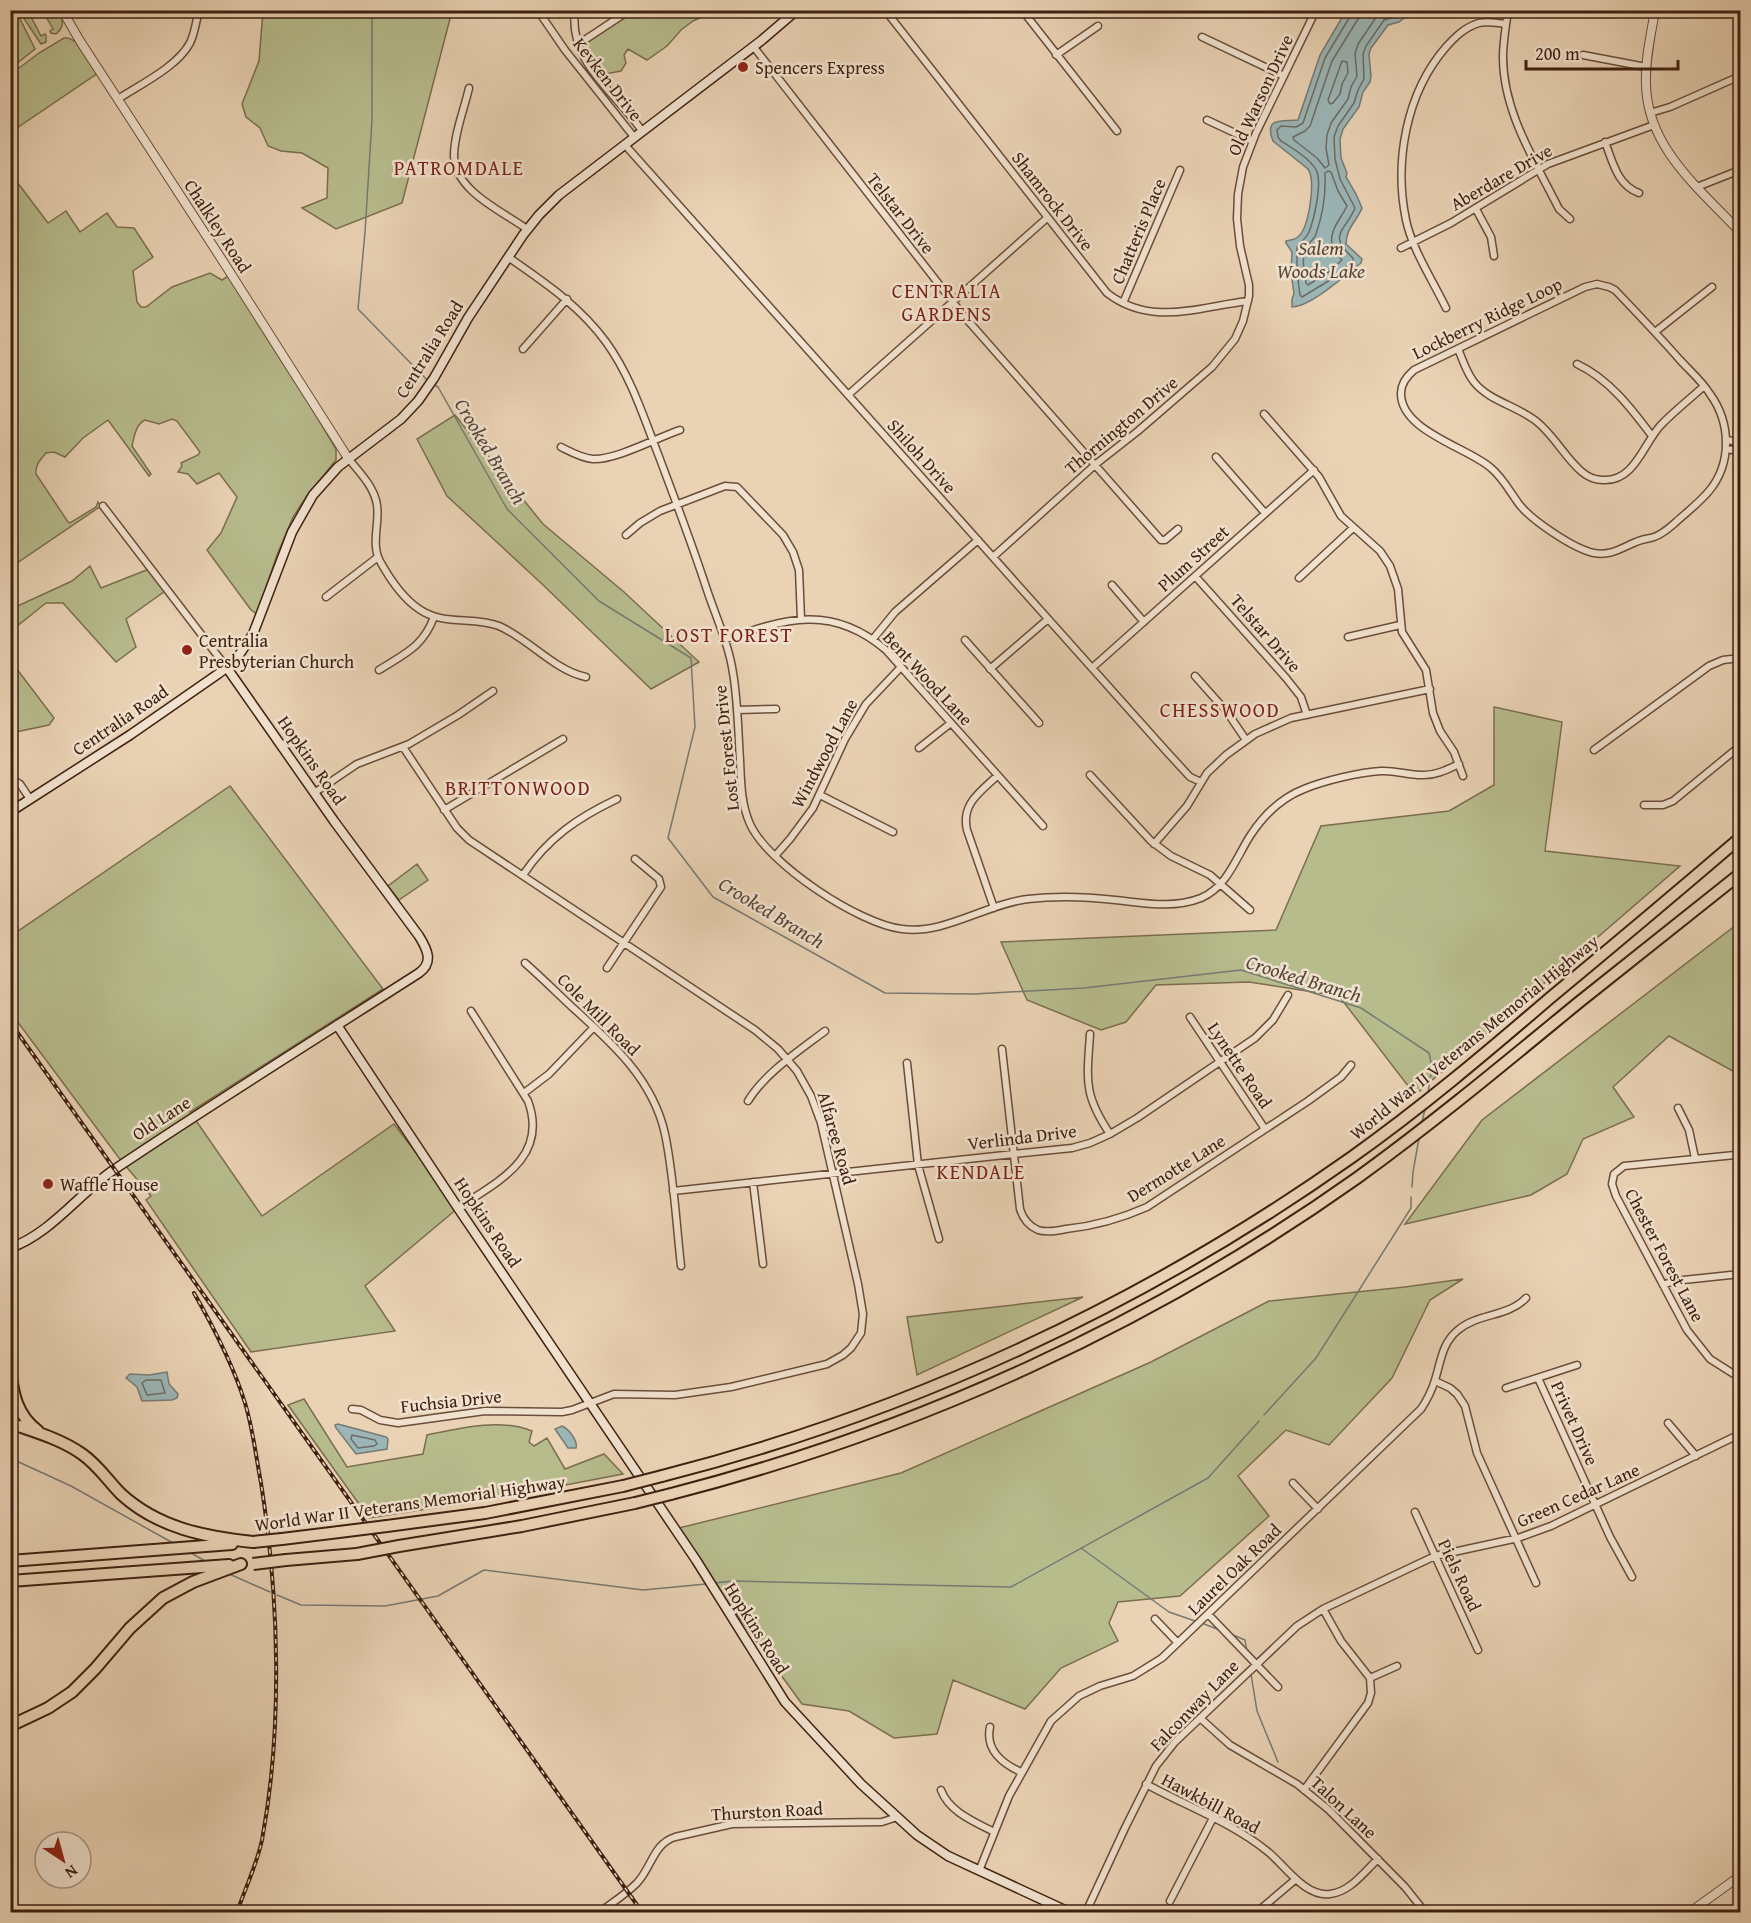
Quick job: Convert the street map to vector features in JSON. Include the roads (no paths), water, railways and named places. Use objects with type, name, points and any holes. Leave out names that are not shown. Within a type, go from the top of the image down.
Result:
[{"type":"highway","name":"World War II Veterans Memorial Highway","points":[[11,1562],[253,1542],[485,1513],[662,1476],[799,1437],[928,1389],[1094,1314],[1204,1253],[1299,1194],[1397,1124],[1482,1056],[1740,838]]},
{"type":"highway","name":"World War II Veterans Memorial Highway","points":[[11,1581],[357,1554],[542,1522],[671,1494],[798,1457],[951,1401],[1091,1337],[1205,1275],[1312,1208],[1414,1135],[1740,874]]},
{"type":"highway","points":[[10,1369],[13,1392],[19,1408],[29,1423],[44,1435]]},
{"type":"highway","points":[[10,1423],[44,1435],[83,1455],[122,1495],[157,1519],[198,1534],[253,1542]]},
{"type":"highway","points":[[10,1726],[48,1708],[72,1692],[130,1628],[163,1598],[193,1582],[247,1564]]},
{"type":"main road","name":"Centralia Road","points":[[10,812],[130,735],[227,668],[242,653],[253,634],[299,517],[313,495],[348,458],[401,420],[426,391],[463,326],[538,215],[559,195],[797,10]]},
{"type":"main road","name":"Hopkins Road","points":[[227,668],[314,793],[419,936],[428,953],[427,964],[423,971],[337,1025],[710,1583],[785,1702],[841,1764],[930,1845],[979,1871],[1069,1912]]},
{"type":"main road","name":"Old Lane","points":[[10,1248],[35,1235],[113,1171],[337,1025]]},
{"type":"street","name":"Chalkley Road","points":[[62,10],[348,458]]},
{"type":"street","points":[[118,99],[180,56],[193,35],[199,10]]},
{"type":"street","name":"Kevken Drive","points":[[536,10],[634,137]]},
{"type":"street","points":[[575,10],[574,27],[577,45],[588,66],[627,110],[642,131]]},
{"type":"street","points":[[577,45],[630,10]]},
{"type":"street","name":"Shamrock Drive","points":[[885,10],[1100,285],[1115,299],[1140,310],[1160,314],[1248,301]]},
{"type":"street","points":[[1022,10],[1117,131]]},
{"type":"street","name":"Old Warson Drive","points":[[1248,301],[1249,285],[1238,231],[1237,203],[1243,167],[1252,141],[1316,10]]},
{"type":"street","points":[[1508,10],[1503,57],[1506,87],[1516,120],[1539,169],[1559,209],[1570,219]]},
{"type":"street","points":[[1655,10],[1646,87],[1654,125],[1667,152],[1740,232]]},
{"type":"street","points":[[1446,308],[1414,243],[1406,218],[1402,171],[1405,137],[1415,101],[1434,63],[1460,33],[1481,23],[1506,24]]},
{"type":"street","points":[[1056,55],[1098,26]]},
{"type":"street","points":[[1202,37],[1284,76]]},
{"type":"street","name":"Telstar Drive","points":[[753,46],[952,302],[986,342],[1161,540],[1165,540],[1178,529]]},
{"type":"street","points":[[1583,55],[1647,67]]},
{"type":"street","points":[[1650,113],[1670,107],[1740,76]]},
{"type":"street","points":[[470,88],[455,149],[456,169],[469,189],[527,229]]},
{"type":"street","points":[[1207,120],[1252,141]]},
{"type":"street","name":"Aberdare Drive","points":[[1401,248],[1476,209],[1539,169],[1563,157],[1654,125]]},
{"type":"street","points":[[1605,142],[1621,181],[1639,193]]},
{"type":"street","name":"Shiloh Drive","points":[[625,145],[1092,668],[1188,774],[1201,782]]},
{"type":"street","name":"Chatteris Place","points":[[1123,303],[1180,170]]},
{"type":"street","points":[[1697,187],[1740,170]]},
{"type":"street","points":[[1476,209],[1491,237],[1494,256]]},
{"type":"street","points":[[848,395],[1047,218]]},
{"type":"street","name":"Lost Forest Drive","points":[[508,257],[567,299],[598,331],[617,358],[634,391],[688,529],[732,664],[742,793],[746,812],[759,839],[775,856],[810,886],[838,903],[875,922],[892,928],[912,930],[930,928],[1016,901],[1041,898],[1102,899],[1147,904],[1175,903],[1200,898],[1221,884],[1261,821],[1277,805],[1296,793],[1323,782],[1377,771],[1425,775],[1442,772],[1459,764]]},
{"type":"street","name":"Lockberry Ridge Loop","points":[[1597,284],[1616,290],[1704,386],[1720,412],[1726,449],[1718,477],[1708,492],[1663,533],[1614,553],[1602,554],[1585,550],[1529,514],[1489,466],[1438,439],[1409,413],[1401,397],[1402,387],[1407,377],[1414,370],[1458,349],[1585,287],[1597,284]]},
{"type":"street","points":[[1655,332],[1712,287]]},
{"type":"street","points":[[523,349],[567,299]]},
{"type":"street","name":"Thornington Drive","points":[[993,557],[1096,464],[1138,431],[1220,359],[1239,331],[1248,301]]},
{"type":"street","points":[[1458,349],[1468,374],[1479,387],[1534,419],[1554,437],[1577,467],[1588,476],[1607,480],[1627,473],[1636,464],[1652,436],[1704,386]]},
{"type":"street","points":[[1577,364],[1592,372],[1610,387],[1652,436]]},
{"type":"street","points":[[1264,414],[1314,470],[1341,516],[1380,551],[1390,566],[1398,589],[1400,625],[1406,640],[1426,670],[1431,705],[1436,721],[1463,776]]},
{"type":"street","points":[[561,447],[584,457],[600,458],[620,453],[680,430]]},
{"type":"street","points":[[1726,440],[1740,442]]},
{"type":"street","points":[[1726,449],[1740,451]]},
{"type":"street","points":[[1216,457],[1265,513]]},
{"type":"street","points":[[348,458],[369,484],[375,496],[378,510],[376,544],[378,557],[406,598],[419,609],[444,619],[479,621],[497,625],[569,671],[586,677]]},
{"type":"street","name":"Plum Street","points":[[1092,668],[1314,470]]},
{"type":"street","points":[[626,535],[649,516],[677,504],[729,485],[741,489],[783,535],[793,552],[799,570],[801,619]]},
{"type":"street","name":"Hopkins Road","points":[[103,506],[227,668]]},
{"type":"street","points":[[1299,578],[1353,528]]},
{"type":"street","points":[[873,639],[896,612],[978,540]]},
{"type":"street","points":[[326,597],[378,557]]},
{"type":"street","name":"Telstar Drive","points":[[1195,576],[1286,678],[1301,697],[1306,715]]},
{"type":"street","points":[[1112,585],[1144,622]]},
{"type":"street","points":[[379,670],[406,654],[421,641],[434,616]]},
{"type":"street","name":"Bent Wood Lane","points":[[723,640],[773,623],[801,619],[841,624],[873,639],[901,667],[1042,826]]},
{"type":"street","points":[[990,669],[1048,619]]},
{"type":"street","points":[[1348,637],[1400,625]]},
{"type":"street","points":[[965,640],[1039,723]]},
{"type":"street","points":[[1594,750],[1709,666],[1723,660],[1740,658]]},
{"type":"street","name":"Windwood Lane","points":[[775,856],[804,822],[820,795],[860,712],[901,667]]},
{"type":"street","points":[[1195,676],[1227,712],[1246,740]]},
{"type":"street","points":[[1154,844],[1187,806],[1201,782],[1216,764],[1246,740],[1278,723],[1306,715],[1430,689]]},
{"type":"street","points":[[314,793],[357,764],[403,747],[458,715],[493,691]]},
{"type":"street","points":[[737,710],[776,709]]},
{"type":"street","points":[[919,748],[951,723]]},
{"type":"street","points":[[444,810],[563,739]]},
{"type":"street","points":[[1644,805],[1663,805],[1673,801],[1740,746]]},
{"type":"street","name":"Alfaree Road","points":[[403,747],[444,810],[457,828],[470,840],[755,1030],[788,1060],[804,1083],[817,1109],[834,1173],[863,1314],[861,1333],[851,1348],[827,1364],[731,1387],[675,1395],[614,1394],[590,1402]]},
{"type":"street","points":[[1090,775],[1130,821],[1154,844],[1171,856],[1197,867],[1221,884],[1250,910]]},
{"type":"street","points":[[993,908],[967,830],[966,819],[968,807],[975,796],[998,776]]},
{"type":"street","points":[[10,778],[20,784],[30,799]]},
{"type":"street","points":[[820,795],[893,832]]},
{"type":"street","points":[[523,875],[541,850],[558,834],[617,799]]},
{"type":"street","points":[[607,968],[661,887],[659,879],[635,859]]},
{"type":"street","name":"Cole Mill Road","points":[[525,963],[624,1056],[650,1095],[664,1133],[681,1266]]},
{"type":"street","name":"Verlinda Drive","points":[[673,1191],[1080,1146],[1110,1134],[1220,1062],[1264,1029],[1278,1013],[1288,995]]},
{"type":"street","points":[[458,1208],[511,1171],[528,1150],[533,1135],[533,1119],[524,1093],[471,1011]]},
{"type":"street","name":"Lynette Road","points":[[1190,1017],[1265,1129]]},
{"type":"street","points":[[524,1093],[549,1074],[594,1027]]},
{"type":"street","points":[[748,1101],[754,1092],[788,1060],[825,1031]]},
{"type":"street","points":[[1090,1034],[1089,1091],[1094,1107],[1110,1134]]},
{"type":"street","name":"Dermotte Lane","points":[[1002,1049],[1021,1213],[1031,1226],[1048,1232],[1098,1225],[1147,1207],[1341,1077],[1351,1065]]},
{"type":"street","points":[[907,1063],[918,1165],[939,1239]]},
{"type":"street","points":[[1678,1108],[1689,1130],[1695,1158]]},
{"type":"street","name":"Chester Forest Lane","points":[[1735,1155],[1624,1166],[1616,1171],[1612,1184],[1616,1196],[1687,1330],[1717,1364],[1740,1378]]},
{"type":"street","points":[[753,1182],[763,1264]]},
{"type":"street","points":[[1663,1285],[1674,1281],[1740,1274]]},
{"type":"street","name":"Laurel Oak Road","points":[[979,1871],[1009,1796],[1051,1721],[1069,1704],[1090,1690],[1124,1680],[1162,1658],[1415,1415],[1427,1400],[1444,1349],[1458,1330],[1469,1323],[1514,1308],[1526,1298]]},
{"type":"street","points":[[1506,1388],[1577,1365]]},
{"type":"street","name":"Privet Drive","points":[[1538,1378],[1610,1537],[1632,1577]]},
{"type":"street","points":[[1435,1381],[1457,1394],[1465,1406],[1477,1454],[1536,1583]]},
{"type":"street","name":"Fuchsia Drive","points":[[352,1409],[361,1410],[380,1420],[398,1423],[485,1411],[562,1412],[590,1402]]},
{"type":"street","points":[[1668,1423],[1696,1456]]},
{"type":"street","name":"Green Cedar Lane","points":[[1323,1609],[1435,1557],[1516,1539],[1551,1526],[1740,1434]]},
{"type":"street","points":[[1293,1483],[1317,1509]]},
{"type":"street","name":"Piels Road","points":[[1415,1512],[1478,1650]]},
{"type":"street","points":[[1304,1790],[1368,1703],[1371,1693],[1370,1678],[1341,1641],[1323,1609]]},
{"type":"street","name":"Falconway Lane","points":[[1086,1912],[1146,1784],[1165,1754],[1297,1626],[1323,1609]]},
{"type":"street","points":[[1208,1614],[1278,1687]]},
{"type":"street","points":[[1155,1619],[1178,1643]]},
{"type":"street","points":[[1370,1678],[1397,1666]]},
{"type":"street","name":"Talon Lane","points":[[1200,1718],[1242,1754],[1304,1790],[1329,1810],[1410,1892],[1425,1912]]},
{"type":"street","points":[[990,1727],[989,1742],[993,1752],[1006,1764],[1021,1773]]},
{"type":"street","name":"Hawkbill Road","points":[[1146,1784],[1236,1830],[1267,1851],[1296,1879],[1314,1891],[1332,1894],[1353,1884],[1378,1859]]},
{"type":"street","points":[[941,1790],[951,1807],[994,1832]]},
{"type":"street","name":"Thurston Road","points":[[600,1912],[636,1883],[659,1847],[668,1839],[732,1824],[882,1822],[897,1817]]},
{"type":"street","points":[[1170,1901],[1213,1818]]},
{"type":"street","points":[[1690,1912],[1740,1876]]},
{"type":"street","points":[[1257,1912],[1296,1879]]},
{"type":"water","name":"Salem Woods Lake","points":[[1349,10],[1413,11],[1399,22],[1388,25],[1371,48],[1369,54],[1370,82],[1363,92],[1359,107],[1343,129],[1340,139],[1341,158],[1347,173],[1346,177],[1362,208],[1346,238],[1346,244],[1362,259],[1361,263],[1318,296],[1292,307],[1294,294],[1291,272],[1292,252],[1286,241],[1296,238],[1303,231],[1308,214],[1311,183],[1308,169],[1273,141],[1271,127],[1276,122],[1298,120],[1320,55],[1344,14]]},
{"type":"water","points":[[167,1372],[169,1384],[178,1394],[177,1398],[172,1400],[142,1401],[137,1387],[126,1378],[130,1374],[149,1375]]},
{"type":"water","points":[[335,1425],[386,1437],[388,1439],[387,1449],[356,1454],[336,1428]]},
{"type":"water","points":[[562,1426],[572,1435],[576,1448],[568,1448],[555,1429]]},
{"type":"waterway","name":"Crooked Branch","points":[[372,10],[372,119],[358,309],[429,382]]},
{"type":"waterway","name":"Crooked Branch","points":[[433,384],[438,387],[507,509],[599,601],[691,658],[695,727],[668,838],[713,897],[885,993],[974,994],[1084,988],[1241,970],[1361,1008],[1429,1053],[1432,1067],[1428,1093]]},
{"type":"waterway","points":[[1422,1122],[1425,1109]]},
{"type":"waterway","points":[[1412,1187],[1419,1138]]},
{"type":"waterway","points":[[1264,1415],[1316,1358],[1411,1208],[1411,1197]]},
{"type":"waterway","points":[[714,1583],[733,1581],[1011,1587],[1208,1478],[1259,1421]]},
{"type":"waterway","points":[[10,1458],[71,1486],[173,1543]]},
{"type":"waterway","points":[[1081,1548],[1169,1612],[1195,1621]]},
{"type":"waterway","points":[[191,1553],[205,1561]]},
{"type":"waterway","points":[[277,1595],[301,1605],[385,1606],[438,1596],[484,1570],[643,1590],[706,1584]]},
{"type":"waterway","points":[[227,1573],[270,1592]]},
{"type":"waterway","points":[[1204,1624],[1220,1630]]},
{"type":"waterway","points":[[1233,1635],[1245,1640],[1247,1652]]},
{"type":"waterway","points":[[1251,1674],[1257,1711],[1278,1762]]},
{"type":"railway","points":[[10,1022],[642,1912]]},
{"type":"railway","points":[[194,1293],[229,1360],[248,1413],[261,1483],[272,1571],[276,1708],[269,1797],[260,1849],[237,1912]]},
{"type":"place","name":"Spencers Express","points":[[743,67]]},
{"type":"place","name":"Centralia Presbyterian Church","points":[[187,650]]},
{"type":"place","name":"Waffle House","points":[[48,1184]]},
{"type":"district","name":"PATROMDALE","points":[[459,167]]},
{"type":"district","name":"CENTRALIA GARDENS","points":[[947,302]]},
{"type":"district","name":"LOST FOREST","points":[[729,634]]},
{"type":"district","name":"CHESSWOOD","points":[[1220,709]]},
{"type":"district","name":"BRITTONWOOD","points":[[518,787]]},
{"type":"district","name":"KENDALE","points":[[981,1171]]}]
